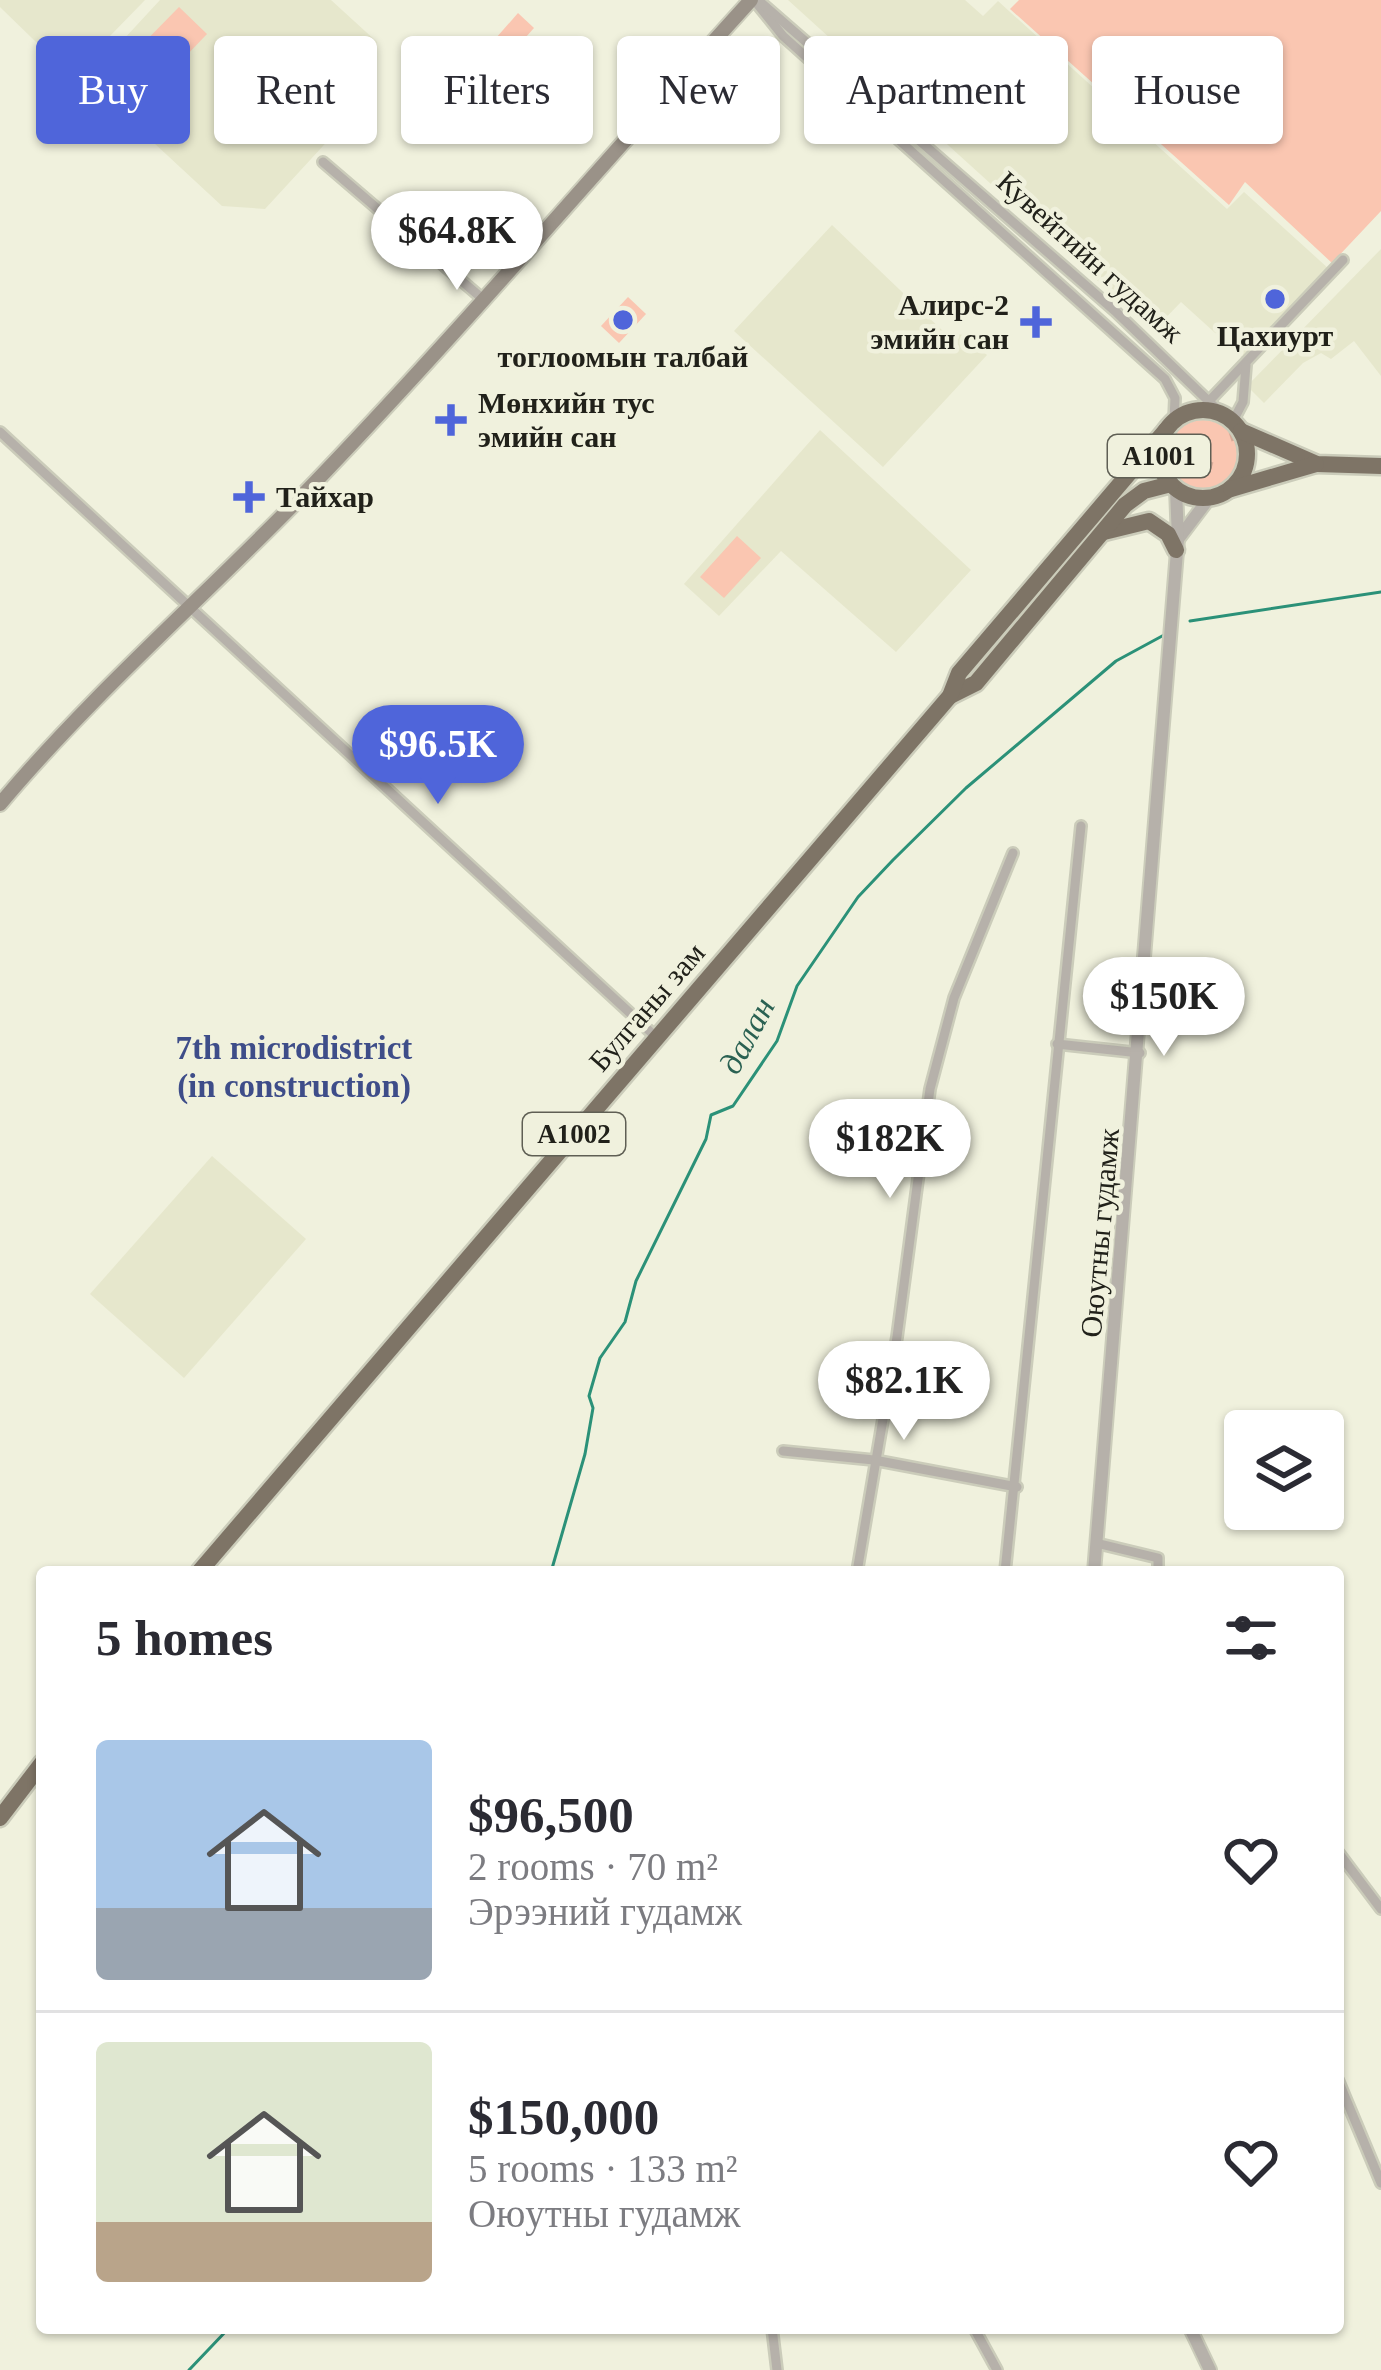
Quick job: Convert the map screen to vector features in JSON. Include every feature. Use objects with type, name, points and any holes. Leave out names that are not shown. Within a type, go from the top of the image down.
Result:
[{"type":"highway","name":"A1001","points":[[1317,464],[1227,416],[1197,410],[1170,425],[1159,452],[1173,487],[1210,497],[1317,464],[1381,466]]},
{"type":"highway","name":"A1001","points":[[1227,416],[1246,463],[1228,490]]},
{"type":"highway","name":"Булганы зам","points":[[204,1566],[950,696],[959,673],[1170,425]]},
{"type":"highway","name":"Булганы зам","points":[[950,696],[976,683],[1134,497],[1173,487]]},
{"type":"highway","points":[[1098,536],[1121,524],[1149,521],[1177,544]]},
{"type":"highway","points":[[2,1809],[36,1770]]},
{"type":"main road","points":[[0,804],[102,692],[190,611],[484,300],[754,0]]},
{"type":"street","name":"Кувейтийн гудамж","points":[[754,0],[770,4],[1227,416]]},
{"type":"street","name":"Кувейтийн гудамж","points":[[754,0],[783,36],[1166,379],[1174,398],[1170,425]]},
{"type":"street","points":[[323,162],[484,300]]},
{"type":"street","points":[[1227,416],[1246,365],[1343,260]]},
{"type":"street","points":[[1227,416],[1244,402],[1246,365]]},
{"type":"street","points":[[0,432],[656,1037]]},
{"type":"street","name":"Оюутны гудамж","points":[[1094,1566],[1140,1053],[1177,544],[1173,487]]},
{"type":"street","points":[[1177,544],[1210,497]]},
{"type":"street","points":[[1006,1566],[1081,826]]},
{"type":"street","points":[[858,1566],[930,1089],[954,998],[1013,854]]},
{"type":"street","points":[[1058,1044],[1140,1053]]},
{"type":"street","points":[[783,1451],[874,1460],[1017,1487]]},
{"type":"street","points":[[1096,1543],[1158,1558],[1158,1566]]},
{"type":"street","points":[[1344,1860],[1381,1909]]},
{"type":"street","points":[[1344,2092],[1367,2139],[1381,2183]]},
{"type":"street","points":[[1367,2139],[1381,2134]]},
{"type":"street","points":[[773,2334],[777,2370]]},
{"type":"street","points":[[977,2334],[997,2370]]},
{"type":"street","points":[[1193,2334],[1210,2370]]},
{"type":"shaded area","points":[[0,0],[145,0],[110,36],[36,36],[36,42],[0,7]]},
{"type":"shaded area","points":[[160,0],[331,0],[370,36],[214,36],[214,144],[325,144],[265,209],[222,206],[155,144],[190,144],[190,36],[127,36]]},
{"type":"shaded area","points":[[788,0],[965,0],[983,16],[998,1],[1037,36],[828,36]]},
{"type":"shaded area","points":[[1068,65],[1092,86],[1092,144],[1155,144],[1227,209],[1244,192],[1329,269],[1246,361],[1181,302],[1153,331],[947,144],[1068,144]]},
{"type":"shaded area","points":[[832,225],[945,333],[965,335],[987,355],[883,467],[734,331]]},
{"type":"shaded area","points":[[1381,249],[1381,376],[1354,341],[1331,359],[1321,353],[1303,363],[1264,403],[1247,386]]},
{"type":"shaded area","points":[[820,430],[971,570],[896,652],[781,551],[719,616],[684,584]]},
{"type":"shaded area","points":[[212,1156],[306,1239],[184,1378],[90,1294]]},
{"type":"green space","points":[[1019,0],[1381,0],[1381,211],[1332,263],[1245,182],[1229,205],[1161,144],[1283,144],[1283,36],[1092,36],[1092,82],[1068,61],[1068,36],[1040,36],[1010,9]]},
{"type":"green space","points":[[179,7],[207,34],[190,52],[190,36],[151,36]]},
{"type":"green space","points":[[518,13],[534,28],[527,36],[498,36]]},
{"type":"green space","name":"тоглоомын талбай","points":[[628,297],[646,314],[619,343],[601,326]]},
{"type":"green space","points":[[1203,420],[1228,430],[1238,455],[1228,480],[1203,490],[1178,480],[1168,455],[1178,430]]},
{"type":"green space","points":[[737,536],[761,558],[724,598],[700,577]]},
{"type":"waterway","points":[[1190,621],[1381,592]]},
{"type":"waterway","name":"далан","points":[[553,1566],[585,1454],[593,1408],[589,1396],[600,1358],[625,1322],[636,1281],[706,1139],[711,1115],[733,1106],[777,1041],[797,986],[858,897],[966,788],[1116,661],[1164,635]]},
{"type":"waterway","name":"далан","points":[[189,2370],[223,2334]]},
{"type":"place","name":"Цахиурт","points":[[1275,299]]},
{"type":"place","name":"тоглоомын талбай","points":[[623,320]]},
{"type":"place","name":"Aлирс-2 эмийн сан","points":[[1036,322]]},
{"type":"place","name":"Мөнхийн тус эмийн сан","points":[[451,420]]},
{"type":"place","name":"Тайхар","points":[[249,497]]},
{"type":"district","name":"7th microdistrict (in construction)","points":[[294,1066]]}]
